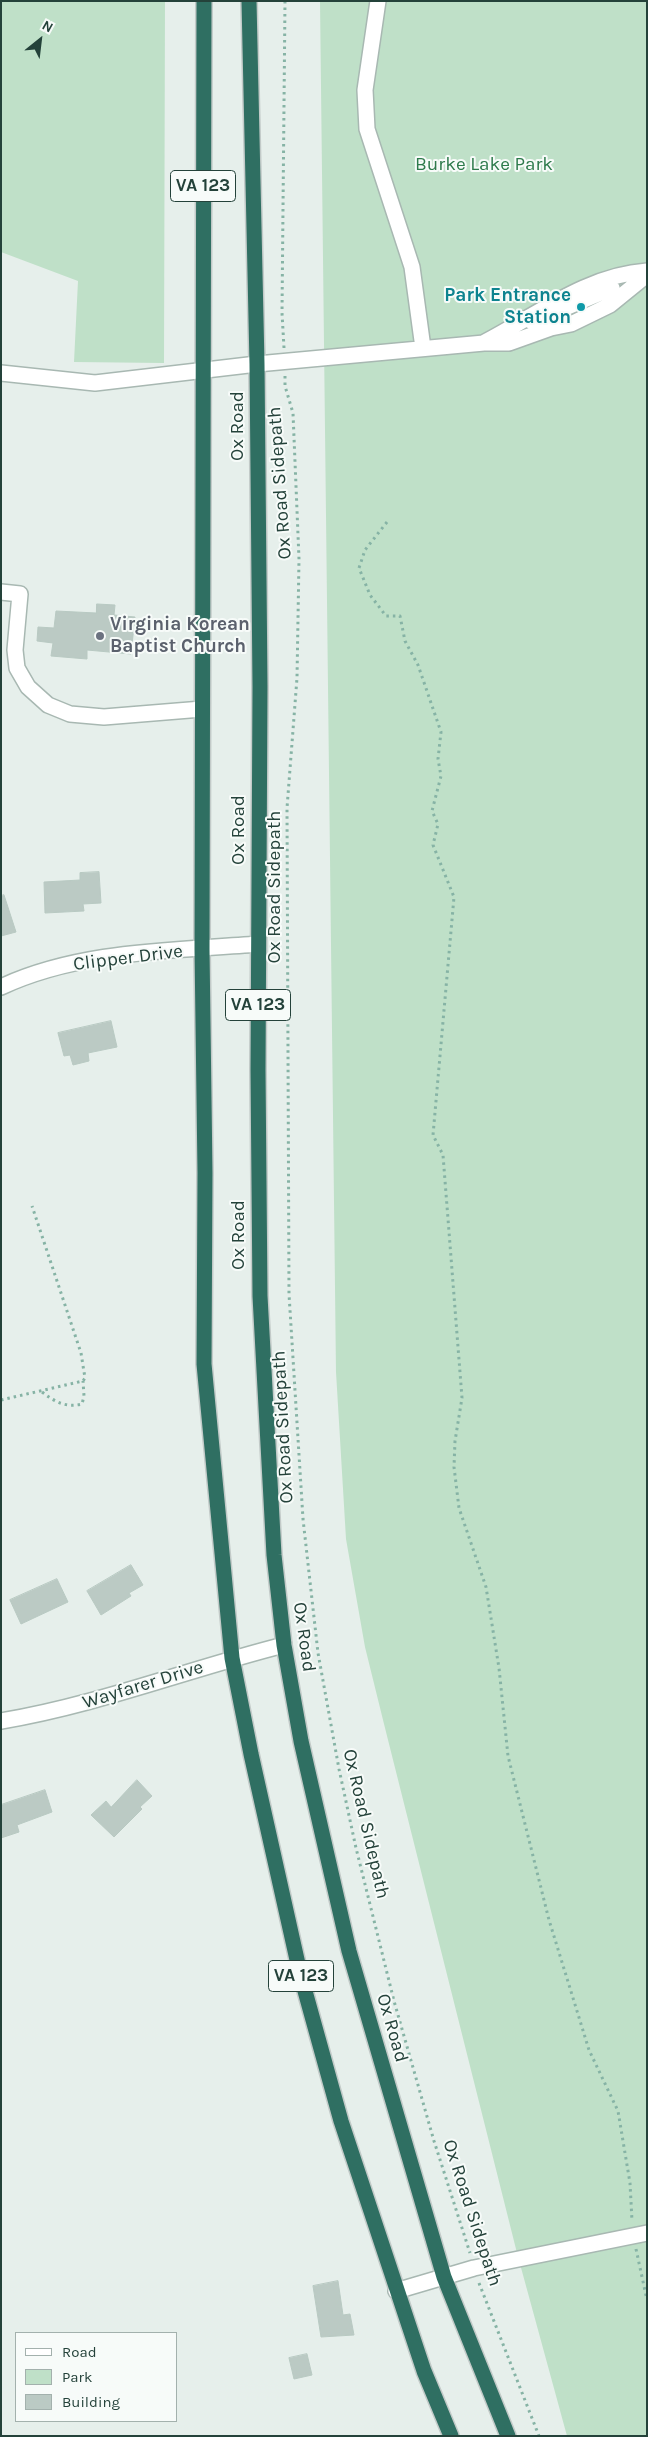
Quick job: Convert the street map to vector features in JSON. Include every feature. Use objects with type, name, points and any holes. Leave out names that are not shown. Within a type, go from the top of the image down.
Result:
[{"type":"highway","name":"Ox Road","points":[[204,1],[202,370],[204,1364],[232,1658],[251,1754],[300,1973],[341,2121],[396,2292],[424,2370],[451,2436]]},
{"type":"highway","name":"Ox Road","points":[[249,1],[257,364],[260,687],[258,944],[260,1296],[274,1555],[284,1645],[301,1741],[349,1951],[444,2277],[508,2436]]},
{"type":"street","points":[[378,1],[365,90],[367,130],[412,267],[423,348]]},
{"type":"street","points":[[484,343],[507,331],[547,305],[616,275],[645,275]]},
{"type":"street","points":[[1,374],[95,383],[257,364],[423,348],[509,343],[551,328],[571,324],[610,305],[645,275]]},
{"type":"street","points":[[1,592],[20,594],[8,645],[17,668],[28,687],[48,705],[70,714],[104,717],[202,709]]},
{"type":"street","name":"Clipper Drive","points":[[1,987],[40,972],[110,956],[258,944]]},
{"type":"street","name":"Wayfarer Drive","points":[[1,1721],[51,1713],[232,1658],[284,1645]]},
{"type":"street","points":[[396,2292],[474,2268],[640,2234]]},
{"type":"path","points":[[284,341],[282,313],[285,1]]},
{"type":"path","name":"Ox Road Sidepath","points":[[285,386],[293,413],[299,559],[297,678],[288,817],[290,1294],[303,1519],[318,1653],[339,1769],[356,1848],[394,2001],[474,2268],[539,2436]]},
{"type":"path","points":[[387,522],[365,550],[359,568],[370,595],[386,616],[400,616],[405,641],[418,665],[441,732],[438,759],[441,776],[432,811],[438,824],[433,846],[454,897],[433,1135],[443,1155],[462,1398],[455,1441],[454,1468],[460,1508],[486,1587],[499,1668],[508,1756],[550,1920],[589,2050],[618,2111],[640,2234],[647,2300]]},
{"type":"path","points":[[32,1206],[81,1353],[86,1378],[83,1381],[84,1396],[82,1404],[71,1407],[54,1401],[42,1392]]},
{"type":"path","points":[[1,1400],[83,1381]]},
{"type":"green space","points":[[1,1],[165,1],[164,363],[74,362],[78,281],[1,252]]},
{"type":"green space","name":"Burke Lake Park","points":[[320,1],[647,1],[647,2436],[567,2436],[517,2253],[365,1647],[346,1539],[336,1372]]},
{"type":"building","points":[[97,604],[115,605],[114,615],[135,617],[131,654],[87,650],[87,659],[51,656],[53,643],[37,641],[38,627],[54,628],[56,611],[96,613]]},
{"type":"building","points":[[99,872],[101,903],[83,904],[84,911],[45,913],[44,882],[80,880],[80,873]]},
{"type":"building","points":[[4,895],[16,932],[1,936],[1,896]]},
{"type":"building","points":[[111,1021],[117,1047],[88,1053],[89,1061],[73,1065],[70,1055],[64,1056],[58,1033]]},
{"type":"building","points":[[131,1565],[143,1585],[129,1593],[131,1596],[101,1615],[87,1591]]},
{"type":"building","points":[[57,1579],[68,1602],[21,1624],[10,1600]]},
{"type":"building","points":[[137,1780],[152,1796],[140,1807],[142,1809],[114,1837],[91,1815],[106,1801],[111,1807]]},
{"type":"building","points":[[45,1790],[52,1812],[17,1825],[19,1832],[1,1838],[1,1805]]},
{"type":"building","points":[[338,2281],[343,2315],[350,2314],[354,2335],[321,2337],[313,2286]]},
{"type":"building","points":[[307,2354],[312,2375],[294,2379],[289,2358]]},
{"type":"place","name":"Park Entrance Station","points":[[581,307]]},
{"type":"place","name":"Virginia Korean Baptist Church","points":[[100,636]]}]
